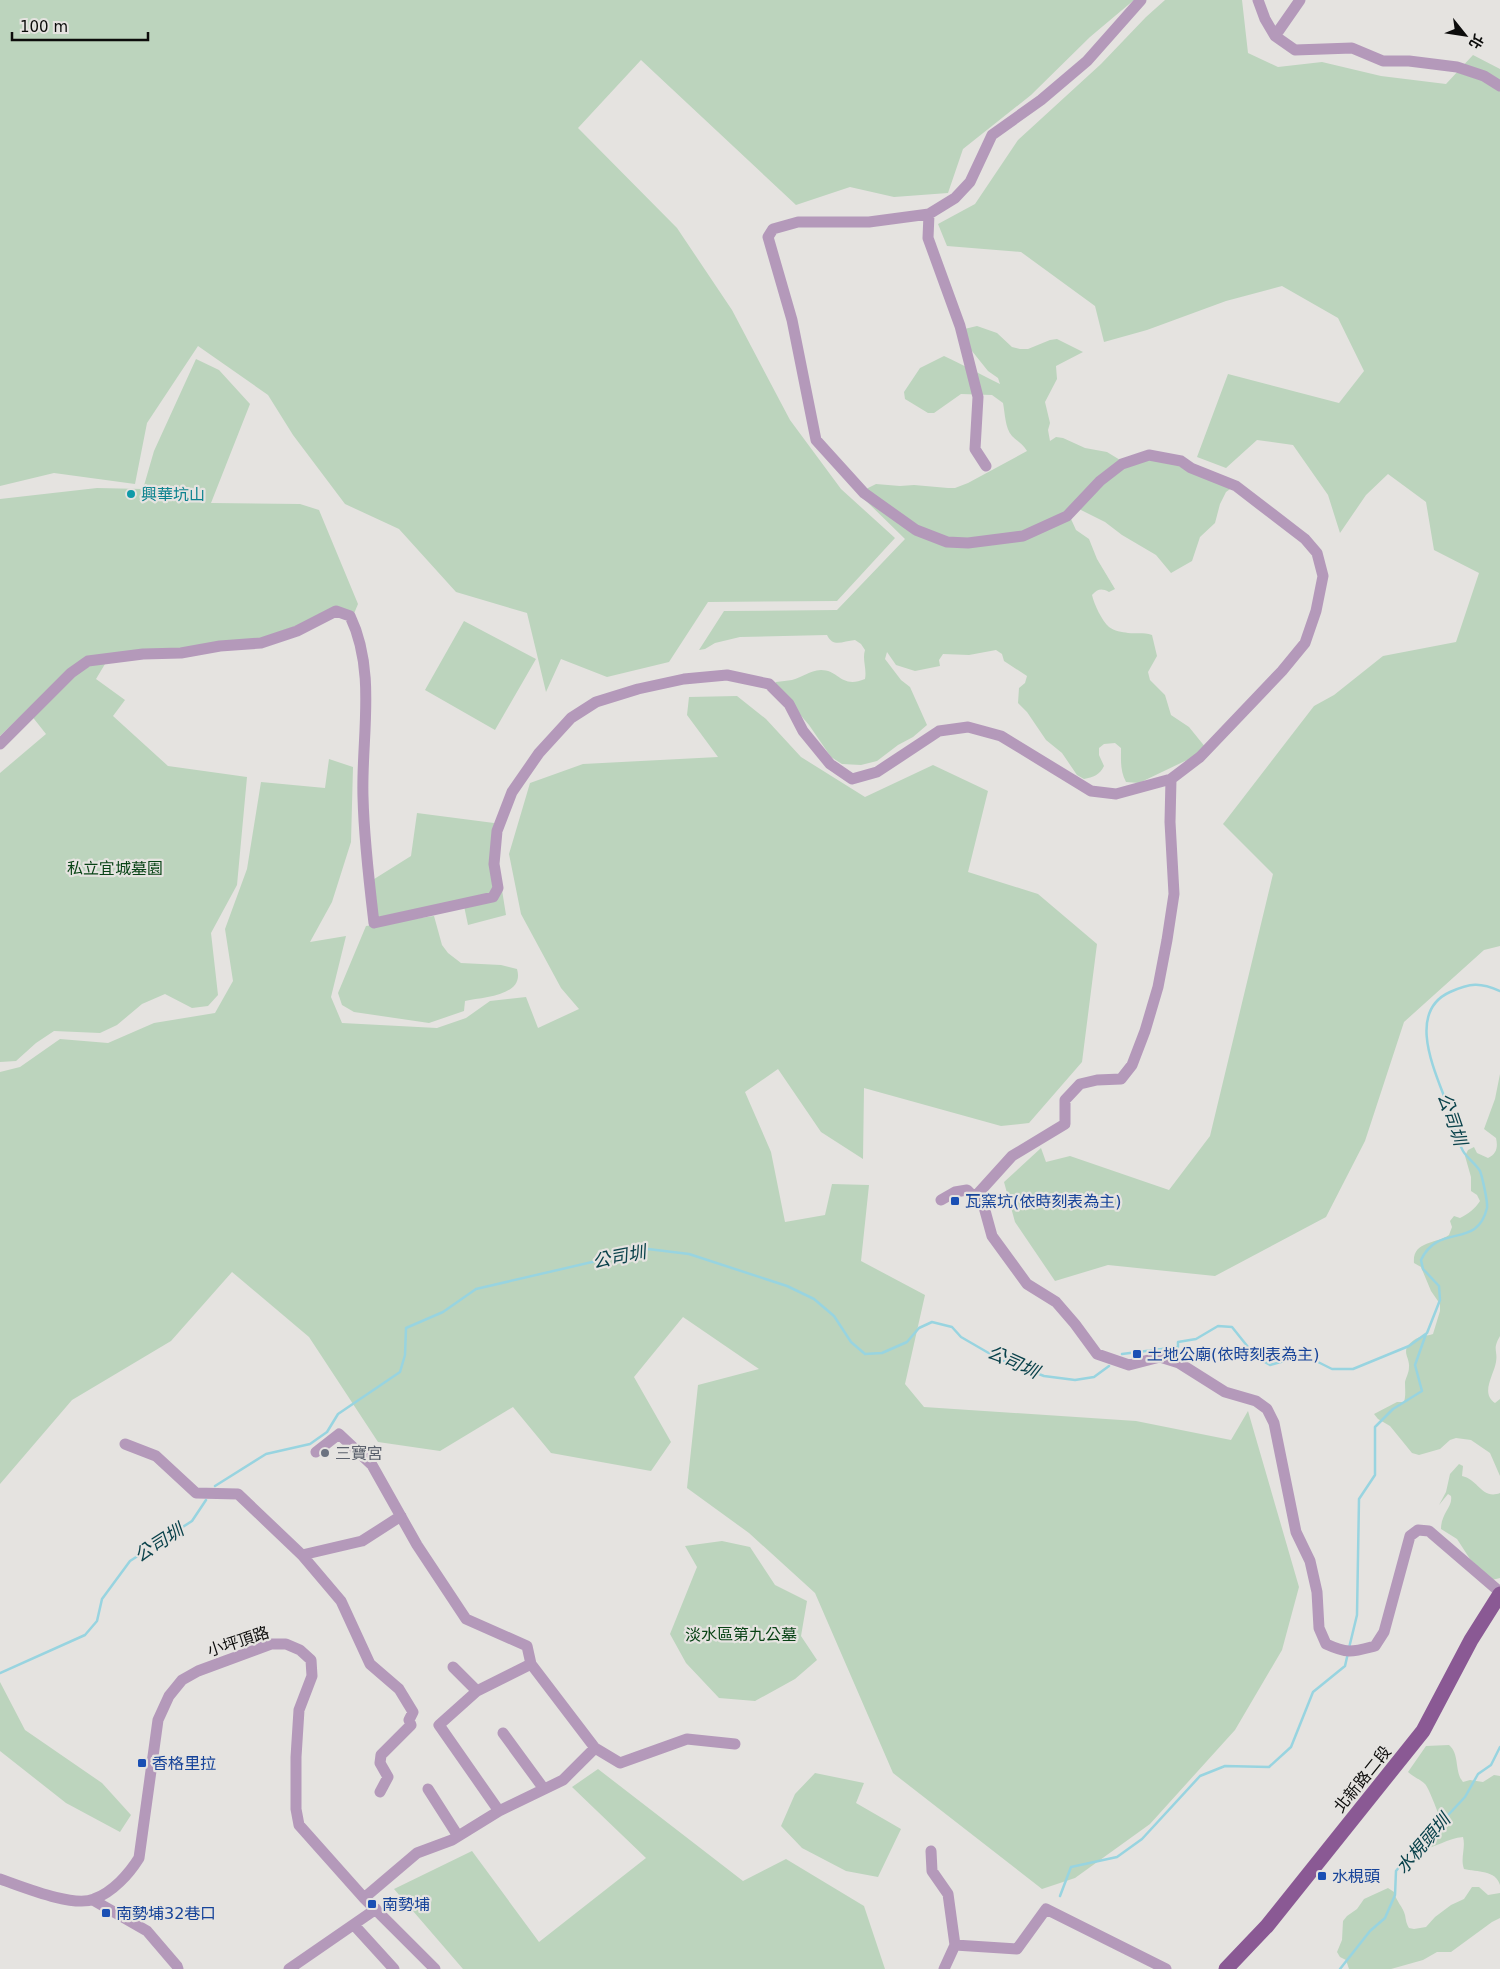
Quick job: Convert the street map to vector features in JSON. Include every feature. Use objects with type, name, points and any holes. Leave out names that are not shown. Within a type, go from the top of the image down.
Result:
[{"type":"main road","name":"北新路二段","points":[[1226,1969],[1268,1926],[1423,1731],[1470,1640],[1500,1593]]},
{"type":"street","points":[[0,744],[71,673],[88,661],[143,654],[181,653],[220,646],[261,643],[297,631],[336,611],[350,616],[358,632],[365,682],[362,796],[365,854],[374,923],[493,897],[498,888],[494,864],[497,831],[512,792],[539,753],[572,718],[596,702],[684,679],[727,675],[769,684],[789,704],[803,731],[830,764],[852,779],[877,772],[939,731],[968,727],[1001,736],[1091,791],[1116,794],[1171,779],[1200,758],[1282,671],[1305,642],[1316,611],[1323,576],[1317,553],[1305,539],[1236,486],[1181,462],[1149,455],[1122,464],[1100,481],[1067,516],[1023,536],[968,544],[947,542],[916,530],[864,493],[816,440],[792,320],[768,237],[774,229],[798,222],[870,222],[929,214],[955,198],[970,182],[992,135],[1041,100],[1087,61],[1141,0]]},
{"type":"street","points":[[1258,0],[1265,19],[1275,36],[1295,50],[1352,48],[1384,61],[1409,61],[1457,67],[1484,76],[1500,86]]},
{"type":"street","points":[[1275,36],[1300,0]]},
{"type":"street","points":[[929,214],[928,238],[960,326],[978,397],[976,449],[986,466]]},
{"type":"street","points":[[974,1198],[1012,1156],[1065,1124],[1065,1100],[1080,1084],[1097,1080],[1121,1079],[1132,1065],[1145,1031],[1158,987],[1174,894],[1170,822],[1171,779]]},
{"type":"street","points":[[940,1200],[955,1192],[966,1190],[984,1207],[992,1236],[1027,1284],[1056,1302],[1097,1354],[1129,1365],[1160,1357],[1179,1363],[1225,1392],[1256,1401],[1267,1409],[1274,1423],[1296,1532],[1310,1561],[1316,1592],[1319,1628],[1326,1644],[1348,1651],[1375,1646],[1384,1632],[1410,1536],[1418,1530],[1429,1531],[1500,1593]]},
{"type":"street","points":[[316,1452],[339,1434],[372,1465],[417,1545],[466,1619],[527,1646],[531,1664],[595,1748],[620,1763],[686,1739],[735,1744]]},
{"type":"street","points":[[125,1444],[156,1456],[196,1493],[238,1494],[302,1555],[341,1601],[370,1664],[399,1688],[413,1712],[408,1720],[411,1725],[380,1755],[380,1763],[388,1777],[380,1792]]},
{"type":"street","points":[[302,1555],[362,1541],[401,1516]]},
{"type":"street","name":"小坪頂路","points":[[93,1900],[112,1888],[130,1873],[139,1858],[158,1720],[169,1696],[182,1680],[198,1671],[271,1644],[286,1644],[300,1650],[312,1660],[312,1676],[299,1710],[296,1757],[296,1809],[299,1825],[364,1898],[435,1969]]},
{"type":"street","points":[[499,1811],[439,1725],[477,1690],[531,1664]]},
{"type":"street","points":[[453,1667],[477,1690]]},
{"type":"street","points":[[503,1733],[544,1789]]},
{"type":"street","points":[[364,1898],[417,1853],[452,1840],[499,1811],[563,1780],[595,1748]]},
{"type":"street","points":[[428,1789],[458,1836]]},
{"type":"street","points":[[931,1851],[932,1871],[948,1894],[954,1944],[944,1969]]},
{"type":"street","points":[[0,1879],[50,1896],[75,1900],[93,1900],[147,1931],[178,1966],[178,1969]]},
{"type":"street","points":[[289,1969],[376,1909]]},
{"type":"street","points":[[954,1944],[1017,1949],[1046,1909],[1166,1969]]},
{"type":"street","points":[[354,1925],[394,1969]]},
{"type":"green space","points":[[0,0],[1134,0],[1090,37],[1031,95],[963,149],[948,193],[894,197],[850,187],[796,205],[641,60],[578,128],[677,228],[732,310],[790,420],[841,489],[895,538],[837,601],[708,602],[669,662],[607,677],[561,659],[546,692],[527,613],[456,592],[399,529],[345,504],[293,435],[268,395],[198,346],[147,423],[135,484],[54,473],[0,486]]},
{"type":"green space","points":[[1165,0],[1242,0],[1248,53],[1278,67],[1322,62],[1381,76],[1446,84],[1473,55],[1500,69],[1500,946],[1484,950],[1404,1022],[1365,1141],[1326,1217],[1215,1276],[1108,1265],[1055,1281],[1015,1222],[1004,1182],[1041,1148],[1046,1162],[1070,1156],[1169,1190],[1210,1136],[1273,874],[1223,824],[1314,706],[1334,695],[1383,656],[1456,642],[1479,573],[1434,550],[1426,502],[1388,474],[1366,495],[1340,533],[1328,495],[1293,445],[1257,440],[1226,468],[1197,457],[1228,374],[1339,403],[1364,371],[1338,318],[1282,286],[1226,301],[1147,330],[1104,342],[1095,306],[1021,252],[947,246],[938,224],[975,204],[1018,140],[1101,64]]},
{"type":"green space","points":[[977,326],[997,333],[1012,347],[1020,349],[1028,349],[1057,339],[1083,352],[1056,366],[1057,379],[1045,402],[1050,423],[1048,430],[1050,441],[1056,437],[1063,438],[1085,448],[1107,452],[1125,463],[1157,453],[1233,487],[1226,492],[1220,504],[1215,523],[1200,537],[1192,561],[1171,573],[1156,555],[1122,535],[1105,522],[1081,510],[1077,505],[1071,519],[1076,530],[1089,539],[1097,559],[1115,589],[1109,592],[1104,590],[1096,591],[1092,595],[1101,617],[1109,627],[1116,630],[1152,635],[1157,656],[1148,672],[1150,680],[1165,695],[1171,715],[1189,727],[1206,748],[1197,757],[1139,783],[1126,782],[1122,770],[1121,748],[1115,743],[1104,744],[1099,748],[1099,755],[1104,766],[1098,774],[1084,779],[1077,775],[1062,753],[1046,740],[1027,712],[1018,703],[1019,688],[1025,683],[1027,676],[1004,661],[1002,654],[996,650],[969,655],[943,654],[939,660],[940,666],[915,671],[896,665],[887,652],[885,659],[901,680],[910,687],[927,725],[913,737],[898,745],[877,761],[861,765],[842,764],[831,757],[809,725],[791,704],[772,688],[776,682],[792,680],[821,670],[832,673],[845,681],[851,682],[865,679],[865,650],[861,644],[855,640],[835,643],[827,635],[740,637],[715,643],[699,650],[724,611],[837,610],[905,539],[858,493],[876,484],[955,488],[1027,451],[1010,433],[1003,403],[992,395],[961,394],[934,413],[928,413],[905,399],[904,392],[920,368],[944,356],[1000,384],[998,378],[988,371],[956,331]]},
{"type":"green space","name":"私立宜城墓園","points":[[196,359],[219,370],[250,404],[211,503],[300,504],[319,510],[358,604],[353,616],[340,610],[260,639],[180,649],[111,654],[96,679],[125,700],[113,716],[168,766],[247,777],[237,885],[211,933],[218,995],[208,1006],[192,1008],[165,994],[142,1004],[117,1025],[100,1033],[54,1031],[36,1043],[16,1061],[0,1062],[0,773],[46,734],[27,710],[0,736],[0,499],[97,488],[143,489],[154,451]]},
{"type":"green space","points":[[464,621],[536,659],[495,730],[425,690]]},
{"type":"green space","points":[[737,696],[766,719],[801,757],[865,797],[933,765],[988,791],[968,872],[1038,894],[1097,944],[1082,1062],[1029,1123],[1001,1126],[864,1088],[863,1159],[821,1132],[778,1069],[745,1092],[771,1152],[785,1222],[825,1215],[832,1184],[869,1185],[861,1261],[925,1295],[905,1384],[924,1407],[1136,1421],[1231,1440],[1248,1411],[1299,1587],[1282,1650],[1235,1730],[1150,1824],[1075,1878],[1042,1889],[893,1773],[815,1593],[749,1533],[687,1488],[698,1385],[759,1369],[683,1317],[634,1377],[671,1442],[651,1471],[551,1453],[513,1407],[440,1451],[378,1442],[309,1337],[232,1272],[171,1341],[72,1400],[0,1484],[0,1072],[20,1067],[60,1039],[108,1043],[154,1023],[215,1013],[233,981],[225,929],[247,869],[261,782],[325,788],[329,759],[353,767],[351,842],[332,902],[310,942],[346,936],[331,997],[342,1023],[437,1028],[466,1018],[490,1001],[526,997],[538,1028],[579,1009],[561,988],[521,914],[509,854],[530,783],[583,764],[718,757],[687,715],[689,697]]},
{"type":"green space","points":[[417,813],[494,823],[493,894],[376,920],[371,881],[411,856]]},
{"type":"green space","points":[[502,890],[506,915],[468,925],[464,906]]},
{"type":"green space","points":[[434,916],[442,945],[448,953],[461,963],[501,965],[517,969],[518,978],[515,985],[501,994],[465,1001],[464,1011],[429,1023],[354,1012],[342,1005],[338,993],[366,926]]},
{"type":"green space","points":[[1500,1074],[1500,1336],[1496,1344],[1496,1362],[1488,1389],[1491,1399],[1495,1403],[1500,1399],[1500,1476],[1490,1453],[1471,1440],[1456,1438],[1450,1440],[1440,1449],[1419,1455],[1412,1453],[1390,1426],[1378,1419],[1374,1414],[1397,1402],[1404,1402],[1405,1382],[1409,1371],[1406,1354],[1407,1347],[1416,1339],[1433,1334],[1440,1311],[1440,1304],[1431,1291],[1421,1267],[1414,1263],[1414,1256],[1426,1244],[1449,1235],[1452,1227],[1450,1221],[1454,1216],[1460,1218],[1469,1213],[1480,1201],[1477,1195],[1471,1191],[1471,1177],[1465,1156],[1468,1150],[1474,1147],[1477,1153],[1488,1158],[1496,1150],[1496,1138],[1484,1129],[1495,1099]]},
{"type":"green space","points":[[1459,1464],[1463,1466],[1462,1476],[1489,1494],[1500,1493],[1500,1578],[1492,1580],[1470,1559],[1457,1539],[1441,1529],[1451,1496],[1448,1494],[1439,1505],[1446,1492],[1450,1474]]},
{"type":"green space","name":"淡水區第九公墓","points":[[722,1541],[750,1547],[775,1585],[807,1601],[801,1636],[817,1660],[795,1679],[755,1701],[719,1698],[686,1663],[670,1634],[697,1567],[685,1546]]},
{"type":"green space","points":[[0,1682],[25,1730],[102,1783],[131,1815],[120,1832],[66,1803],[0,1751]]},
{"type":"green space","points":[[1449,1745],[1455,1753],[1460,1778],[1463,1782],[1470,1780],[1483,1782],[1494,1775],[1500,1776],[1500,1885],[1498,1880],[1490,1874],[1464,1869],[1463,1837],[1420,1850],[1426,1833],[1441,1821],[1426,1786],[1408,1772],[1426,1746]]},
{"type":"green space","points":[[598,1769],[743,1881],[786,1859],[864,1906],[885,1969],[463,1969],[394,1889],[472,1851],[539,1942],[646,1858],[572,1787]]},
{"type":"green space","points":[[815,1773],[864,1783],[856,1803],[901,1829],[878,1877],[846,1871],[802,1848],[781,1826],[795,1794]]},
{"type":"green space","points":[[1472,1887],[1479,1887],[1488,1895],[1500,1893],[1500,1918],[1451,1952],[1437,1952],[1423,1960],[1391,1969],[1349,1969],[1346,1960],[1340,1957],[1337,1952],[1342,1940],[1343,1921],[1357,1909],[1364,1899],[1388,1888],[1394,1892],[1404,1912],[1409,1928],[1414,1929],[1426,1927],[1435,1917],[1451,1905],[1464,1899]]},
{"type":"waterway","name":"公司圳","points":[[1122,1354],[1178,1347],[1178,1342],[1196,1339],[1218,1326],[1232,1327],[1256,1357],[1270,1365],[1291,1359],[1310,1358],[1332,1369],[1353,1369],[1409,1346],[1427,1333],[1440,1300],[1439,1286],[1423,1269],[1421,1260],[1429,1249],[1438,1242],[1475,1228],[1482,1221],[1487,1208],[1485,1189],[1480,1171],[1460,1146],[1431,1059],[1427,1028],[1429,1013],[1437,1001],[1450,992],[1469,985],[1487,986],[1500,991]]},
{"type":"waterway","name":"公司圳","points":[[215,1486],[266,1454],[310,1444],[327,1432],[338,1414],[400,1372],[405,1355],[406,1328],[443,1312],[476,1289],[648,1249],[689,1254],[787,1286],[814,1299],[834,1316],[851,1342],[865,1354],[882,1353],[907,1342],[919,1328],[932,1322],[952,1327],[961,1337],[999,1359],[1044,1376],[1075,1380],[1094,1377],[1109,1366]]},
{"type":"waterway","points":[[1349,1648],[1357,1615],[1359,1499],[1375,1475],[1375,1427],[1393,1409],[1422,1391],[1415,1365],[1426,1334]]},
{"type":"waterway","name":"公司圳","points":[[0,1673],[85,1635],[97,1621],[102,1599],[130,1561],[192,1521],[206,1500]]},
{"type":"waterway","points":[[1060,1896],[1071,1867],[1117,1857],[1142,1839],[1200,1776],[1225,1766],[1269,1767],[1291,1747],[1313,1692],[1345,1666],[1348,1653]]},
{"type":"waterway","name":"水梘頭圳","points":[[1340,1969],[1370,1931],[1385,1918],[1395,1895],[1396,1871],[1400,1866],[1406,1868],[1412,1861],[1419,1846],[1465,1797],[1478,1774],[1491,1765],[1500,1747]]},
{"type":"place","name":"興華坑山","points":[[131,494]]},
{"type":"place","name":"瓦窯坑(依時刻表為主)","points":[[955,1201]]},
{"type":"place","name":"土地公廟(依時刻表為主)","points":[[1137,1354]]},
{"type":"place","name":"三寶宮","points":[[325,1453]]},
{"type":"place","name":"香格里拉","points":[[142,1763]]},
{"type":"place","name":"水梘頭","points":[[1322,1876]]},
{"type":"place","name":"南勢埔","points":[[372,1904]]},
{"type":"place","name":"南勢埔32巷口","points":[[106,1913]]}]
